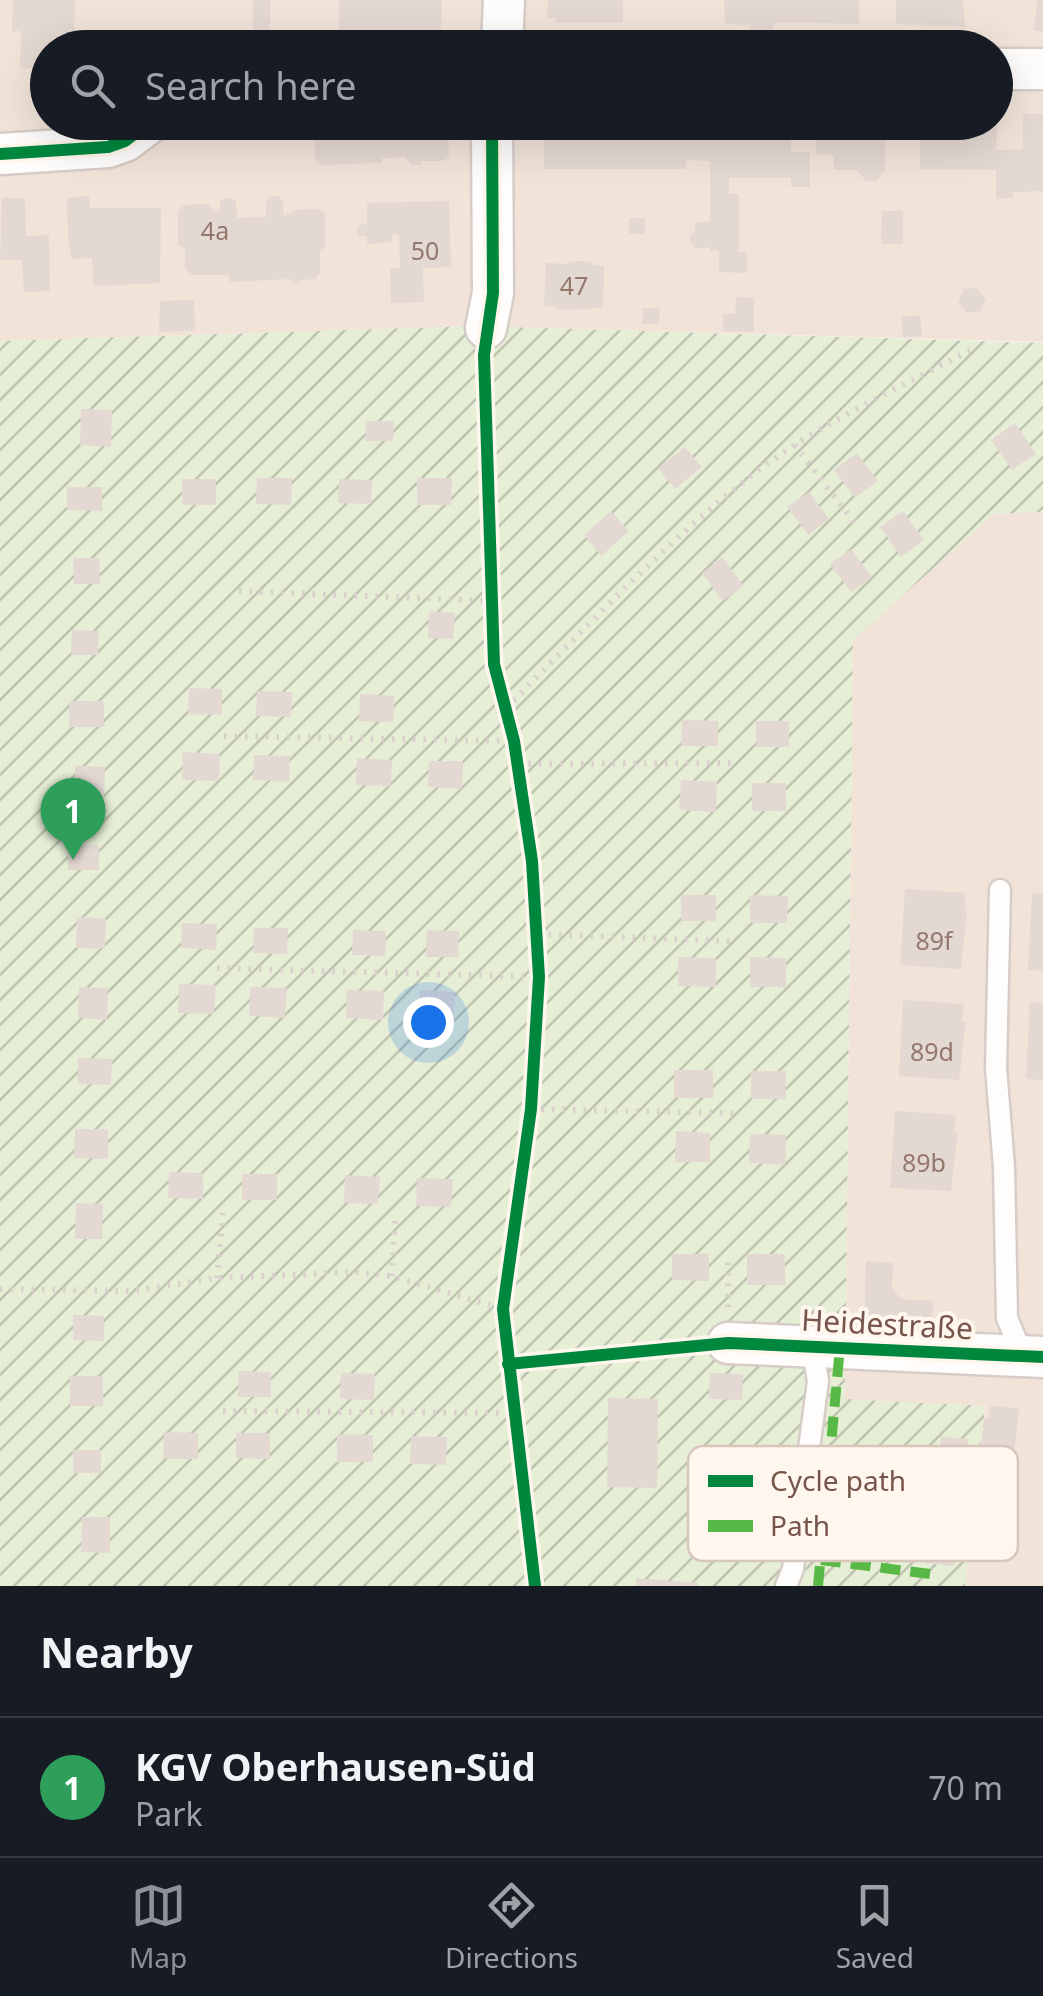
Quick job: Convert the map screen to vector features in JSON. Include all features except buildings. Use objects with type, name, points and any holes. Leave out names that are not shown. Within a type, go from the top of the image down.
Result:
[{"type":"street","points":[[503,30],[504,0]]},
{"type":"street","points":[[1013,69],[1043,69]]},
{"type":"street","points":[[0,154],[108,147],[125,140]]},
{"type":"street","points":[[486,328],[493,293],[492,140]]},
{"type":"street","name":"Heidestraße","points":[[728,1343],[1033,1357]]},
{"type":"lane","name":"Heidestraße","points":[[1000,890],[996,1068],[1004,1167],[1007,1318],[1033,1357]]},
{"type":"lane","points":[[809,1446],[818,1381],[812,1346]]},
{"type":"lane","points":[[786,1586],[794,1561]]},
{"type":"path","points":[[506,708],[677,536],[752,475],[795,445],[970,350]]},
{"type":"path","points":[[795,445],[856,525]]},
{"type":"path","points":[[239,591],[491,601]]},
{"type":"path","points":[[224,736],[514,741]]},
{"type":"path","points":[[518,764],[732,764]]},
{"type":"path","points":[[538,934],[731,941]]},
{"type":"path","points":[[217,968],[539,977]]},
{"type":"path","points":[[530,1110],[733,1113]]},
{"type":"path","points":[[217,1278],[223,1212]]},
{"type":"path","points":[[392,1276],[395,1216]]},
{"type":"path","points":[[0,1289],[133,1291],[217,1278],[298,1272],[392,1276],[503,1308]]},
{"type":"path","points":[[223,1411],[515,1413]]},
{"type":"shaded area","points":[[0,0],[1043,0],[1043,342],[476,326],[0,341]]},
{"type":"shaded area","points":[[1043,512],[1043,1586],[965,1586],[968,1561],[1018,1561],[1018,1446],[980,1446],[984,1406],[845,1400],[853,639],[994,514]]},
{"type":"green space","points":[[476,326],[1043,343],[1043,512],[994,514],[853,640],[845,1399],[985,1406],[981,1446],[688,1446],[688,1561],[968,1561],[965,1586],[0,1586],[0,341]]},
{"type":"marked path","points":[[831,1446],[840,1347]]},
{"type":"marked path","points":[[818,1586],[820,1561]]},
{"type":"marked path","points":[[829,1561],[930,1574]]},
{"type":"cycle path","points":[[0,154],[108,147],[126,140]]},
{"type":"cycle path","points":[[492,140],[493,293],[484,355],[494,664],[514,741],[532,861],[539,977],[531,1109],[503,1309],[535,1586]]},
{"type":"cycle path","points":[[508,1364],[728,1343],[1043,1357]]},
{"type":"place","name":"KGV Oberhausen-Süd","points":[[73,860]]}]
